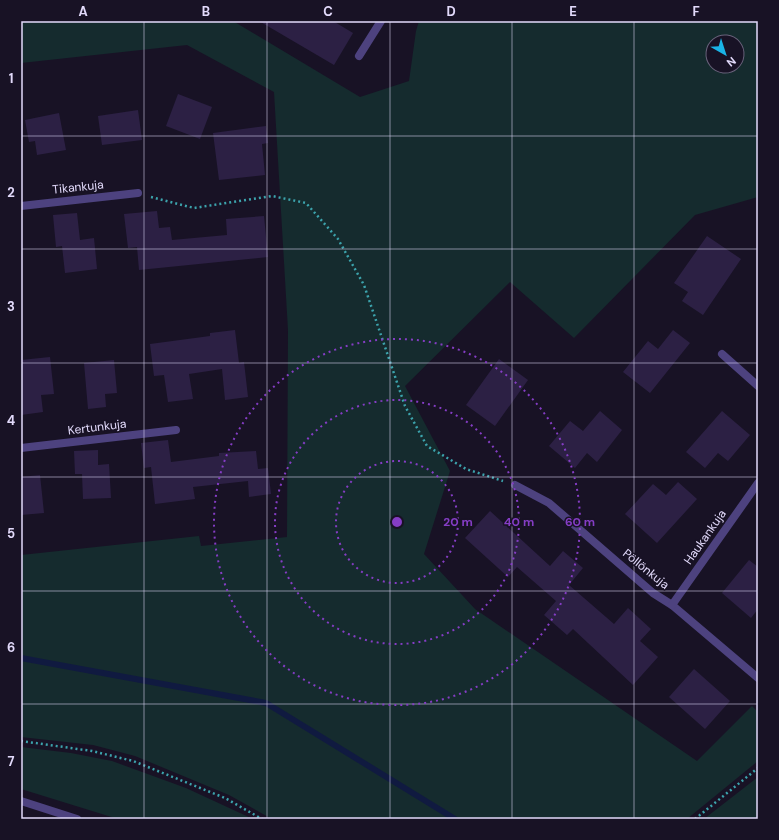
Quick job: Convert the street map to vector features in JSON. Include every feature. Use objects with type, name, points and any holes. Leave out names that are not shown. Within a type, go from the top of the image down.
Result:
[{"type":"street","points":[[359,56],[381,21]]},
{"type":"street","name":"Tikankuja","points":[[21,206],[138,193]]},
{"type":"street","points":[[722,354],[758,386]]},
{"type":"street","name":"Kertunkuja","points":[[21,448],[176,430]]},
{"type":"street","name":"Haukankuja","points":[[672,605],[758,483]]},
{"type":"street","name":"Pöllönkuja","points":[[515,485],[549,503],[654,593],[672,605],[758,678]]},
{"type":"street","points":[[21,801],[77,819]]},
{"type":"path","points":[[138,193],[194,208],[272,196],[306,203],[338,239],[364,285],[405,406],[427,446],[466,469],[515,485]]},
{"type":"path","points":[[21,741],[92,751],[133,761],[225,798],[262,819]]},
{"type":"path","points":[[695,819],[758,768]]},
{"type":"green space","points":[[21,21],[233,21],[360,97],[409,81],[416,31],[419,21],[758,21],[758,197],[695,215],[574,338],[510,282],[405,386],[450,471],[424,554],[475,609],[697,761],[752,706],[758,712],[758,761],[687,819],[272,819],[229,795],[135,756],[93,745],[21,737],[21,555],[199,536],[201,546],[287,537],[288,330],[274,92],[187,45],[21,63]]},
{"type":"green space","points":[[21,747],[71,753],[112,761],[186,788],[253,819],[118,819],[21,789]]},
{"type":"green space","points":[[758,777],[758,819],[704,819]]},
{"type":"building","points":[[259,21],[333,21],[353,33],[334,65]]},
{"type":"building","points":[[178,94],[212,107],[200,139],[166,126]]},
{"type":"building","points":[[138,110],[142,140],[102,145],[98,116]]},
{"type":"building","points":[[59,113],[66,150],[37,155],[35,141],[29,142],[25,120]]},
{"type":"building","points":[[266,126],[268,143],[262,144],[265,175],[219,180],[213,133]]},
{"type":"building","points":[[157,211],[159,228],[170,227],[172,240],[227,235],[226,219],[264,216],[268,257],[139,270],[137,247],[128,248],[124,214]]},
{"type":"building","points":[[77,213],[80,240],[94,238],[97,269],[65,273],[62,246],[56,247],[53,215]]},
{"type":"building","points":[[707,236],[741,259],[703,315],[682,301],[688,292],[674,283]]},
{"type":"building","points":[[235,330],[239,363],[244,362],[248,397],[225,400],[222,369],[189,374],[193,399],[168,402],[164,375],[154,376],[150,344],[210,336],[210,333]]},
{"type":"building","points":[[673,330],[690,343],[650,393],[623,372],[648,341],[658,349]]},
{"type":"building","points":[[50,357],[54,394],[41,395],[43,412],[21,415],[21,360]]},
{"type":"building","points":[[499,359],[528,380],[495,426],[466,405]]},
{"type":"building","points":[[114,360],[117,393],[105,394],[106,407],[88,409],[84,363]]},
{"type":"building","points":[[600,411],[622,430],[597,462],[587,453],[575,468],[549,446],[570,421],[583,431]]},
{"type":"building","points":[[722,411],[750,435],[728,461],[718,453],[705,468],[686,452]]},
{"type":"building","points":[[168,440],[171,462],[219,456],[219,453],[256,451],[258,469],[268,468],[271,494],[249,497],[248,481],[193,487],[195,499],[155,504],[151,467],[144,468],[141,443]]},
{"type":"building","points":[[98,450],[98,465],[109,464],[111,498],[83,499],[82,474],[75,474],[74,451]]},
{"type":"building","points":[[40,475],[44,513],[21,515],[21,477]]},
{"type":"building","points":[[678,482],[697,499],[657,543],[625,514],[653,484],[666,495]]},
{"type":"building","points":[[490,511],[550,566],[563,551],[583,568],[569,585],[614,624],[628,608],[651,629],[640,641],[658,657],[633,685],[573,629],[567,635],[544,615],[556,601],[517,567],[508,577],[465,538]]},
{"type":"building","points":[[749,560],[758,567],[758,609],[751,618],[722,593]]},
{"type":"building","points":[[694,669],[730,701],[705,729],[669,697]]},
{"type":"waterway","points":[[21,658],[266,703],[455,819]]}]
